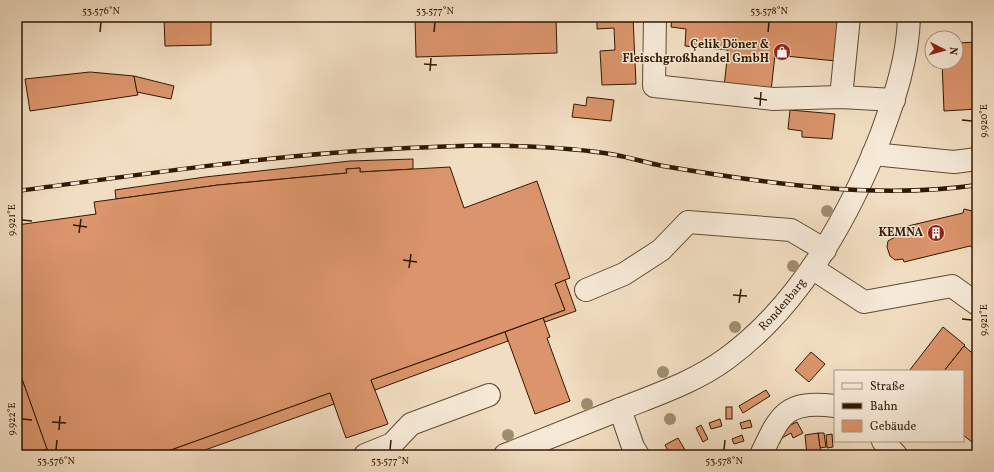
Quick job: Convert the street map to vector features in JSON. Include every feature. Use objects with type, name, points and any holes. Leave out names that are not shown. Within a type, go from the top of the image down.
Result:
[{"type":"street","points":[[655,17],[654,86],[773,99],[842,97],[894,100]]},
{"type":"street","points":[[842,97],[849,17]]},
{"type":"street","name":"Rondenbarg","points":[[505,455],[678,387],[726,359],[766,324],[825,250],[858,190],[894,100],[904,63],[909,17]]},
{"type":"street","points":[[873,154],[954,162],[977,159]]},
{"type":"street","points":[[586,290],[624,274],[661,250],[688,222],[791,230],[825,250]]},
{"type":"street","points":[[812,268],[864,302],[952,286],[977,304]]},
{"type":"street","points":[[370,454],[392,444],[411,424],[489,395]]},
{"type":"street","points":[[761,455],[774,426],[789,410],[807,405],[818,404],[834,406]]},
{"type":"street","points":[[620,409],[635,452]]},
{"type":"street","points":[[884,442],[896,455]]},
{"type":"building","points":[[164,17],[211,17],[211,45],[165,46]]},
{"type":"building","points":[[415,17],[556,17],[557,53],[416,57]]},
{"type":"building","points":[[597,17],[633,17],[636,84],[602,85],[600,51],[615,50],[614,28],[597,29]]},
{"type":"building","name":"Çelik Döner & Fleischgroßhandel GmbH","points":[[672,17],[840,17],[836,61],[775,55],[771,91],[724,87],[728,50],[685,46],[686,29],[671,27]]},
{"type":"building","points":[[977,42],[977,109],[944,111],[942,70],[964,70],[964,43]]},
{"type":"building","points":[[90,72],[134,76],[138,95],[30,111],[25,79]]},
{"type":"building","points":[[134,76],[174,86],[171,99],[137,92]]},
{"type":"building","points":[[587,97],[614,100],[611,121],[572,117],[574,104],[586,106]]},
{"type":"building","points":[[790,110],[835,114],[832,139],[802,137],[802,131],[788,129]]},
{"type":"building","points":[[413,159],[413,169],[360,172],[360,168],[346,169],[347,173],[218,185],[116,199],[115,190],[205,177],[350,161]]},
{"type":"building","points":[[450,167],[464,208],[537,181],[570,278],[555,284],[565,310],[371,380],[388,424],[346,438],[330,393],[157,455],[49,455],[17,365],[17,225],[96,214],[94,202],[218,185],[347,173],[346,169],[360,168],[360,172]]},
{"type":"building","name":"KEMNA","points":[[964,209],[977,212],[977,245],[974,248],[970,246],[904,262],[903,259],[895,260],[890,256],[887,247],[888,241],[897,236],[895,229],[963,213]]},
{"type":"building","points":[[565,280],[576,311],[545,322],[543,318],[565,310],[555,284]]},
{"type":"building","points":[[543,318],[550,337],[547,338],[570,401],[535,414],[505,332]]},
{"type":"building","points":[[943,327],[965,345],[945,370],[910,370]]},
{"type":"building","points":[[505,332],[508,341],[375,390],[371,380]]},
{"type":"building","points":[[964,346],[977,357],[977,446],[964,436],[964,370],[945,370]]},
{"type":"building","points":[[811,352],[825,364],[809,382],[795,370]]},
{"type":"building","points":[[17,365],[47,449],[31,455],[17,455]]},
{"type":"building","points":[[766,390],[770,396],[743,413],[739,406]]},
{"type":"building","points":[[330,393],[334,404],[191,455],[157,455]]},
{"type":"building","points":[[726,407],[732,407],[732,419],[726,419]]},
{"type":"building","points":[[720,419],[722,426],[711,429],[709,423]]},
{"type":"building","points":[[750,420],[752,427],[742,429],[740,423]]},
{"type":"building","points":[[797,422],[803,433],[793,438],[791,433],[782,438],[779,444],[773,440],[778,431]]},
{"type":"building","points":[[701,425],[708,439],[703,442],[696,428]]},
{"type":"building","points":[[818,433],[824,433],[826,447],[820,448]]},
{"type":"building","points":[[818,433],[821,455],[807,455],[805,435]]},
{"type":"building","points":[[832,434],[833,447],[827,448],[826,435]]},
{"type":"building","points":[[742,435],[744,441],[734,444],[732,439]]},
{"type":"building","points":[[678,438],[688,455],[670,455],[665,445]]},
{"type":"building","points":[[47,449],[49,455],[31,455]]},
{"type":"railway","points":[[17,191],[212,165],[310,155],[408,148],[488,145],[591,151],[622,156],[663,166],[820,188],[900,191],[977,185]]},
{"type":"place","name":"Çelik Döner & Fleischgroßhandel GmbH","points":[[782,52]]},
{"type":"place","name":"KEMNA","points":[[936,233]]}]
